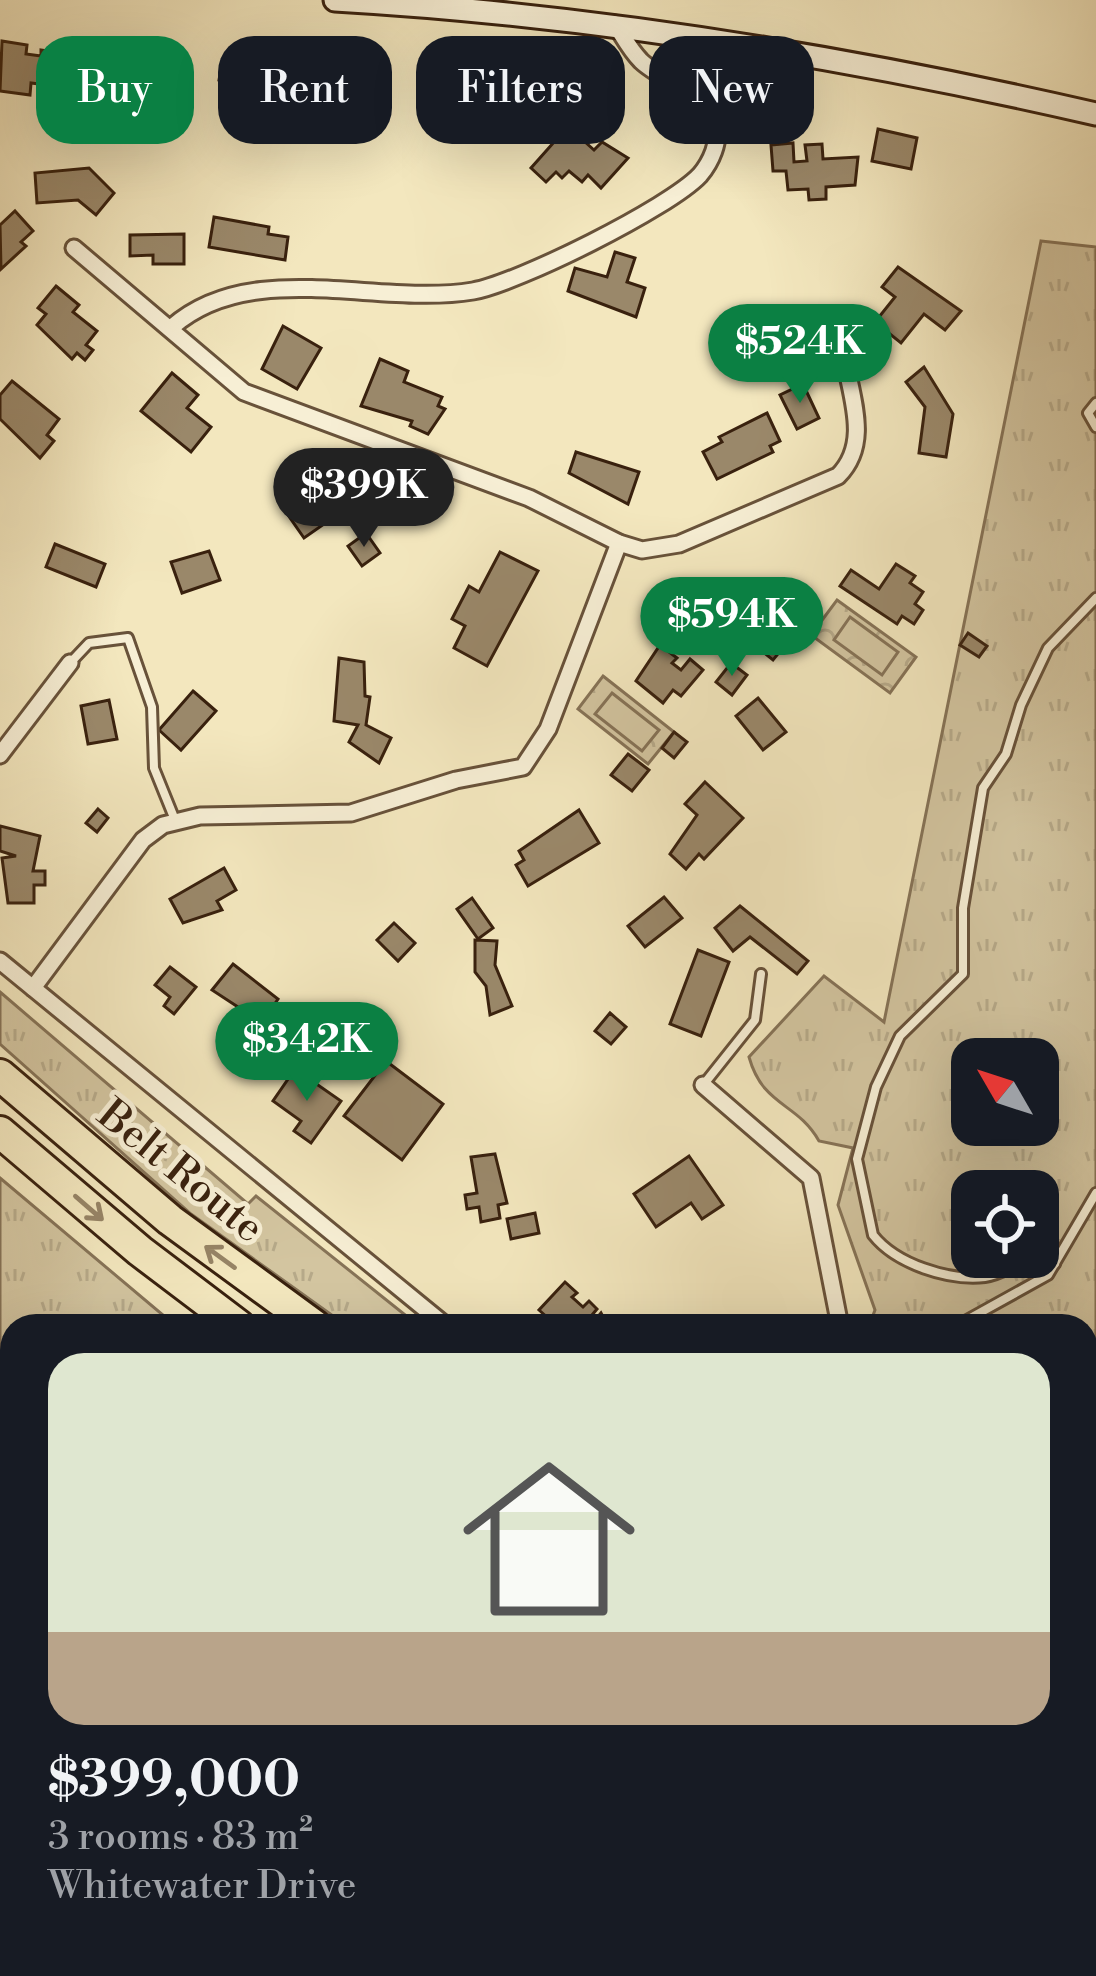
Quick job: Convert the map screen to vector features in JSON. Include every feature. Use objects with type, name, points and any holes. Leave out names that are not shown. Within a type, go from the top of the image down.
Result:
[{"type":"highway","name":"Belt Route","points":[[0,1076],[170,1220],[299,1314]]},
{"type":"highway","name":"Belt Route","points":[[0,1132],[140,1251],[223,1314]]},
{"type":"street","points":[[335,0],[614,24],[818,54],[1096,114]]},
{"type":"street","points":[[172,327],[206,303],[252,292],[396,295],[488,288],[684,188],[712,155],[717,135],[713,117],[696,98],[645,64],[614,24]]},
{"type":"street","points":[[74,248],[172,327],[224,377],[257,399],[494,484],[642,550],[667,548],[838,476],[851,461],[857,437],[845,360]]},
{"type":"street","points":[[33,988],[143,840],[176,820],[351,814],[456,780],[523,767],[548,729],[619,543]]},
{"type":"street","points":[[0,755],[70,663]]},
{"type":"street","points":[[0,962],[431,1314]]},
{"type":"street","points":[[703,1085],[811,1178],[838,1314]]},
{"type":"lane","points":[[1096,403],[1088,413],[1096,427]]},
{"type":"lane","points":[[951,1271],[924,1268],[873,1234],[857,1159],[888,1054],[963,974],[963,908],[983,788],[1006,754],[1021,705],[1048,648],[1096,598]]},
{"type":"lane","points":[[70,663],[89,643],[128,638],[152,707],[154,768],[176,820]]},
{"type":"lane","points":[[703,1085],[755,1020],[761,974]]},
{"type":"lane","points":[[1059,1257],[1096,1193]]},
{"type":"lane","points":[[980,1314],[1043,1278]]},
{"type":"green space","points":[[1041,241],[1096,247],[1096,1314],[874,1314],[838,1205],[853,1148],[819,1141],[801,1118],[763,1086],[749,1057],[824,976],[884,1022]]},
{"type":"green space","points":[[837,600],[916,657],[890,693],[811,635]]},
{"type":"green space","points":[[850,617],[898,652],[882,675],[834,640]]},
{"type":"green space","points":[[603,676],[674,732],[648,764],[578,709]]},
{"type":"green space","points":[[612,693],[659,730],[642,751],[595,714]]},
{"type":"green space","points":[[0,992],[248,1204],[256,1196],[404,1314],[330,1314],[191,1214],[0,1044]]},
{"type":"green space","points":[[0,1178],[162,1314],[0,1314]]},
{"type":"building","points":[[2,41],[27,45],[26,54],[36,55],[36,84],[31,83],[30,95],[0,91]]},
{"type":"building","points":[[878,129],[917,138],[911,169],[872,161]]},
{"type":"building","points":[[552,144],[587,144],[594,150],[605,144],[628,158],[601,188],[588,175],[582,182],[569,171],[562,178],[556,172],[546,182],[531,168]]},
{"type":"building","points":[[793,144],[794,162],[807,161],[805,145],[822,144],[823,159],[858,157],[855,185],[826,187],[826,199],[809,200],[808,189],[788,190],[786,171],[773,171],[771,145]]},
{"type":"building","points":[[89,168],[114,193],[96,215],[78,200],[37,203],[35,173]]},
{"type":"building","points":[[15,211],[33,231],[21,242],[26,246],[1,269],[0,225]]},
{"type":"building","points":[[214,217],[269,227],[268,234],[288,237],[285,260],[209,247]]},
{"type":"building","points":[[184,234],[184,264],[153,264],[153,255],[130,256],[130,235]]},
{"type":"building","points":[[615,252],[635,258],[627,282],[645,288],[636,317],[568,291],[575,268],[607,277]]},
{"type":"building","points":[[898,267],[961,311],[945,330],[924,314],[901,343],[875,322],[895,297],[882,287]]},
{"type":"building","points":[[56,286],[79,305],[73,312],[97,331],[86,345],[93,350],[85,360],[77,353],[72,359],[37,325],[46,314],[38,308]]},
{"type":"building","points":[[283,326],[321,348],[297,389],[262,369]]},
{"type":"building","points":[[380,359],[408,371],[404,382],[442,397],[438,406],[445,409],[428,434],[410,426],[412,421],[361,406]]},
{"type":"building","points":[[924,367],[953,414],[946,457],[919,453],[925,407],[906,382]]},
{"type":"building","points":[[172,373],[198,395],[187,408],[211,427],[191,452],[141,411]]},
{"type":"building","points":[[12,381],[59,419],[47,435],[54,441],[40,458],[0,419],[0,395]]},
{"type":"building","points":[[803,384],[819,418],[797,429],[780,395]]},
{"type":"building","points":[[767,413],[780,441],[770,446],[773,452],[717,479],[703,452],[722,442],[719,437]]},
{"type":"building","points":[[576,452],[639,472],[628,504],[569,473]]},
{"type":"building","points":[[339,475],[357,501],[304,538],[286,512]]},
{"type":"building","points":[[366,533],[380,553],[362,566],[348,546]]},
{"type":"building","points":[[55,544],[105,564],[96,587],[46,567]]},
{"type":"building","points":[[209,551],[220,580],[182,593],[171,562]]},
{"type":"building","points":[[500,552],[538,571],[487,666],[454,648],[465,626],[452,619],[469,586],[479,592]]},
{"type":"building","points":[[896,564],[915,576],[910,583],[923,592],[915,604],[923,610],[914,624],[902,616],[897,624],[840,586],[851,570],[879,589]]},
{"type":"building","points":[[793,586],[817,606],[773,660],[748,640]]},
{"type":"building","points":[[968,633],[987,646],[979,657],[960,645]]},
{"type":"building","points":[[660,645],[677,658],[672,663],[681,670],[690,659],[703,670],[681,696],[673,690],[663,703],[636,681]]},
{"type":"building","points":[[339,658],[364,662],[365,696],[370,697],[366,725],[391,738],[379,763],[349,742],[358,725],[334,721]]},
{"type":"building","points":[[731,663],[747,675],[732,695],[716,682]]},
{"type":"building","points":[[193,691],[216,711],[181,750],[159,730]]},
{"type":"building","points":[[758,698],[786,732],[763,750],[736,716]]},
{"type":"building","points":[[109,700],[117,739],[88,744],[81,706]]},
{"type":"building","points":[[674,732],[687,742],[674,758],[662,748]]},
{"type":"building","points":[[628,754],[649,770],[632,791],[611,775]]},
{"type":"building","points":[[705,782],[743,818],[704,859],[699,854],[686,869],[670,854],[697,815],[685,804]]},
{"type":"building","points":[[98,809],[108,818],[97,832],[86,823]]},
{"type":"building","points":[[579,810],[599,843],[528,886],[516,865],[524,860],[519,851]]},
{"type":"building","points":[[0,826],[40,836],[33,871],[45,871],[45,885],[34,885],[34,903],[8,903],[2,858],[16,856],[0,851]]},
{"type":"building","points":[[224,868],[236,890],[217,901],[222,910],[183,923],[170,899]]},
{"type":"building","points":[[664,897],[682,918],[645,947],[628,926]]},
{"type":"building","points":[[472,898],[493,928],[478,939],[457,909]]},
{"type":"building","points":[[740,906],[808,961],[797,974],[750,937],[733,951],[715,928]]},
{"type":"building","points":[[394,923],[415,943],[398,961],[377,940]]},
{"type":"building","points":[[475,940],[497,941],[495,965],[512,1006],[490,1015],[486,986],[475,972]]},
{"type":"building","points":[[698,950],[729,962],[701,1036],[670,1024]]},
{"type":"building","points":[[233,964],[278,999],[265,1018],[258,1012],[248,1025],[233,1012],[238,1007],[212,990]]},
{"type":"building","points":[[170,967],[196,987],[174,1014],[164,1006],[170,997],[155,985]]},
{"type":"building","points":[[309,1009],[320,1017],[295,1050],[284,1041]]},
{"type":"building","points":[[610,1013],[626,1027],[611,1044],[595,1031]]},
{"type":"building","points":[[386,1061],[443,1104],[402,1160],[344,1116]]},
{"type":"building","points":[[295,1069],[341,1101],[311,1143],[294,1131],[301,1121],[273,1101]]},
{"type":"building","points":[[495,1154],[507,1203],[498,1205],[500,1218],[481,1222],[479,1207],[467,1209],[465,1195],[477,1193],[471,1157]]},
{"type":"building","points":[[689,1156],[723,1205],[702,1219],[691,1203],[656,1227],[634,1194]]},
{"type":"building","points":[[535,1213],[539,1233],[511,1239],[507,1219]]},
{"type":"building","points":[[565,1282],[583,1307],[589,1301],[597,1309],[593,1314],[544,1314],[539,1310]]}]
